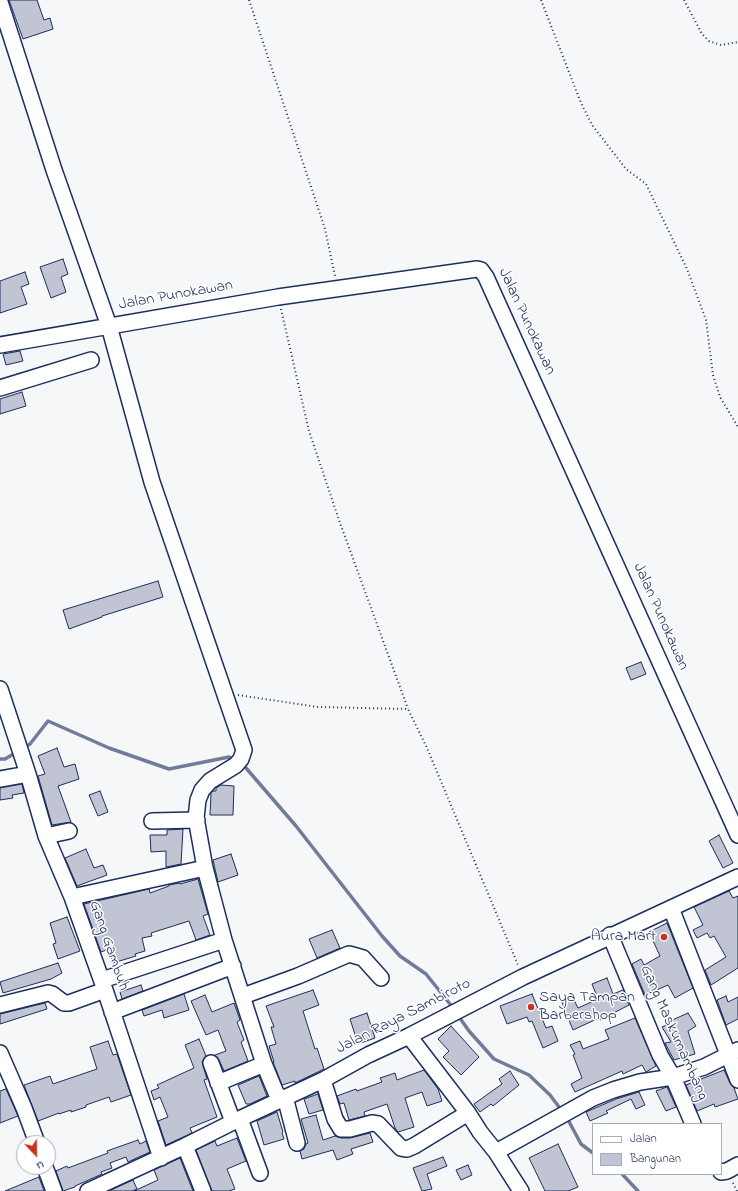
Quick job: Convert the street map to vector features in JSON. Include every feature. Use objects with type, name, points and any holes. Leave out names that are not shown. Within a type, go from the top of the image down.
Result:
[{"type":"street","points":[[0,2],[54,170],[109,326],[152,482],[244,750],[238,762],[210,781],[202,790],[198,800],[197,820],[205,868],[224,940],[264,1064],[282,1099],[298,1142]]},
{"type":"street","name":"Jalan Punokawan","points":[[0,345],[338,288],[477,269],[484,273],[738,834]]},
{"type":"street","points":[[0,388],[91,360]]},
{"type":"street","name":"Gang Gambuh","points":[[0,689],[28,774],[46,836],[72,897],[104,985],[161,1158]]},
{"type":"street","points":[[0,779],[28,774]]},
{"type":"street","points":[[152,821],[197,820]]},
{"type":"street","points":[[46,836],[69,831]]},
{"type":"street","points":[[72,897],[205,868]]},
{"type":"street","name":"Jalan Raya Sambiroto","points":[[88,1191],[161,1158],[323,1080],[368,1055],[409,1036],[523,976],[738,877]]},
{"type":"street","points":[[671,908],[733,1053],[738,1080]]},
{"type":"street","name":"Gang Maskumambang","points":[[610,935],[660,1056],[673,1077],[693,1123]]},
{"type":"street","points":[[0,1005],[48,993],[52,994],[64,1003],[69,1003],[104,985],[224,940]]},
{"type":"street","points":[[243,996],[298,976],[350,954],[363,958],[381,978]]},
{"type":"street","points":[[112,1012],[233,966]]},
{"type":"street","points":[[409,1036],[468,1113],[480,1132],[496,1152],[521,1191]]},
{"type":"street","points":[[0,1053],[24,1108],[33,1135]]},
{"type":"street","points":[[496,1152],[574,1107],[613,1090],[640,1082],[673,1077],[704,1067],[733,1053]]},
{"type":"street","points":[[211,1062],[218,1083],[260,1173]]},
{"type":"street","points":[[218,1083],[264,1064]]},
{"type":"street","points":[[323,1080],[335,1119],[341,1129],[350,1129],[372,1123],[378,1124],[401,1148],[414,1146],[468,1113]]},
{"type":"street","points":[[185,1146],[203,1191]]},
{"type":"street","points":[[48,1175],[54,1191]]},
{"type":"path","points":[[249,0],[325,229],[338,288]]},
{"type":"path","points":[[541,0],[581,103],[592,125],[626,168],[646,184],[687,269],[706,320],[713,376],[717,390],[738,427]]},
{"type":"path","points":[[684,0],[702,34],[709,41],[722,44],[738,42]]},
{"type":"path","points":[[278,297],[309,431],[340,523],[408,709],[427,748],[523,976]]},
{"type":"path","points":[[225,693],[318,707],[408,709]]},
{"type":"building","points":[[9,0],[37,0],[44,20],[50,18],[53,29],[23,39]]},
{"type":"building","points":[[63,259],[68,274],[61,277],[66,292],[51,298],[40,267]]},
{"type":"building","points":[[25,272],[29,284],[21,287],[27,304],[0,313],[0,281]]},
{"type":"building","points":[[20,351],[23,361],[6,365],[3,354]]},
{"type":"building","points":[[22,392],[26,406],[0,414],[0,399]]},
{"type":"building","points":[[158,581],[163,597],[102,616],[69,629],[63,610]]},
{"type":"building","points":[[641,662],[646,674],[631,680],[626,668]]},
{"type":"building","points":[[57,748],[64,767],[75,764],[79,779],[58,786],[71,822],[52,825],[38,776],[45,774],[38,756]]},
{"type":"building","points":[[22,784],[24,793],[12,795],[13,798],[0,800],[0,788]]},
{"type":"building","points":[[221,785],[234,786],[233,815],[210,815],[211,793],[216,791],[216,788]]},
{"type":"building","points":[[100,791],[108,812],[98,816],[89,795]]},
{"type":"building","points":[[183,829],[181,864],[166,867],[166,851],[151,852],[150,835],[167,835],[167,830]]},
{"type":"building","points":[[719,835],[733,863],[723,868],[709,841]]},
{"type":"building","points":[[86,849],[94,868],[103,865],[107,875],[77,886],[65,858]]},
{"type":"building","points":[[231,854],[238,875],[218,882],[213,860]]},
{"type":"building","points":[[198,879],[208,914],[203,916],[210,935],[196,940],[189,921],[151,933],[152,936],[142,938],[145,951],[135,954],[136,956],[113,963],[109,949],[101,952],[84,904],[149,889],[150,893],[169,885],[180,884]]},
{"type":"building","points":[[729,891],[733,898],[738,896],[738,968],[711,985],[705,970],[726,957],[714,936],[710,938],[707,933],[697,938],[693,930],[703,925],[694,907]]},
{"type":"building","points":[[67,917],[80,951],[58,959],[53,944],[56,943],[50,923]]},
{"type":"building","points":[[667,923],[693,988],[675,998],[668,985],[645,995],[632,964],[641,959],[644,965],[660,956],[649,932]]},
{"type":"building","points":[[332,930],[340,948],[317,958],[309,939]]},
{"type":"building","points":[[58,963],[62,973],[51,979],[3,993],[0,982]]},
{"type":"building","points":[[607,978],[613,994],[623,990],[629,1005],[600,1020],[599,1018],[573,1030],[561,1000],[572,996],[578,1008],[598,999],[592,984]]},
{"type":"building","points":[[141,985],[143,991],[122,999],[120,992]]},
{"type":"building","points":[[313,990],[319,1005],[303,1011],[315,1049],[317,1048],[324,1069],[295,1083],[295,1081],[282,1085],[273,1062],[269,1046],[276,1044],[271,1027],[274,1027],[266,1006]]},
{"type":"building","points":[[184,994],[189,1010],[164,1018],[162,1010],[144,1016],[142,1010]]},
{"type":"building","points":[[532,994],[546,1028],[552,1026],[558,1041],[543,1048],[532,1021],[529,1022],[527,1017],[507,1024],[500,1006]]},
{"type":"building","points":[[205,995],[212,1012],[234,1003],[240,1020],[237,1022],[244,1040],[241,1042],[248,1061],[224,1071],[215,1055],[226,1051],[218,1030],[206,1035],[191,1001]]},
{"type":"building","points":[[726,996],[728,1002],[738,997],[738,1019],[726,1025],[717,1000]]},
{"type":"building","points":[[45,1003],[47,1009],[0,1024],[0,1014]]},
{"type":"building","points":[[367,1013],[375,1038],[358,1044],[350,1019]]},
{"type":"building","points":[[688,1013],[696,1026],[688,1031],[695,1054],[674,1060],[665,1043],[671,1042],[662,1027],[669,1024],[668,1022]]},
{"type":"building","points":[[635,1018],[656,1066],[646,1072],[642,1065],[623,1074],[622,1071],[575,1092],[571,1084],[582,1078],[573,1055],[575,1054],[570,1045],[580,1041],[583,1049],[609,1039],[605,1030]]},
{"type":"building","points":[[451,1026],[479,1057],[461,1075],[443,1057],[449,1051],[438,1039]]},
{"type":"building","points":[[199,1039],[206,1056],[202,1062],[207,1079],[204,1080],[217,1117],[190,1128],[192,1133],[166,1145],[158,1121],[168,1117],[160,1097],[154,1100],[151,1091],[159,1088],[157,1085],[194,1068],[185,1045]]},
{"type":"building","points":[[108,1041],[113,1055],[117,1054],[131,1095],[111,1102],[109,1097],[86,1105],[86,1107],[71,1112],[71,1110],[59,1113],[38,1121],[24,1085],[50,1076],[53,1084],[97,1069],[90,1047]]},
{"type":"building","points":[[424,1070],[438,1089],[442,1101],[427,1106],[422,1092],[405,1098],[414,1127],[398,1132],[395,1128],[387,1104],[364,1112],[365,1116],[349,1120],[344,1103],[340,1104],[337,1096],[382,1082],[380,1078],[395,1073],[397,1080]]},
{"type":"building","points":[[724,1070],[738,1099],[715,1107],[714,1104],[697,1111],[686,1085]]},
{"type":"building","points":[[510,1071],[519,1085],[493,1106],[491,1104],[480,1112],[474,1104],[502,1084],[499,1079]]},
{"type":"building","points":[[259,1076],[267,1096],[250,1104],[246,1104],[238,1085]]},
{"type":"building","points":[[667,1087],[676,1107],[666,1111],[656,1091]]},
{"type":"building","points":[[6,1089],[18,1116],[0,1123],[0,1091]]},
{"type":"building","points":[[639,1092],[645,1105],[636,1109],[631,1099],[606,1111],[608,1113],[590,1121],[586,1112],[616,1099]]},
{"type":"building","points":[[318,1094],[323,1110],[309,1114],[304,1099]]},
{"type":"building","points":[[277,1112],[284,1139],[264,1145],[257,1121]]},
{"type":"building","points":[[316,1115],[323,1140],[335,1136],[350,1138],[370,1133],[373,1142],[351,1149],[353,1154],[337,1160],[333,1150],[302,1159],[300,1151],[304,1149],[308,1143],[301,1119]]},
{"type":"building","points":[[237,1138],[246,1161],[227,1169],[235,1189],[229,1191],[212,1191],[196,1150],[215,1141],[217,1146]]},
{"type":"building","points":[[138,1140],[140,1144],[146,1141],[150,1152],[128,1162],[126,1157],[110,1163],[112,1168],[101,1172],[102,1174],[63,1191],[56,1171],[108,1153],[107,1151]]},
{"type":"building","points":[[558,1144],[578,1187],[568,1191],[545,1191],[529,1158]]},
{"type":"building","points":[[443,1157],[447,1166],[427,1174],[432,1189],[422,1191],[413,1168]]},
{"type":"building","points":[[180,1158],[193,1191],[134,1191],[158,1180],[154,1170]]},
{"type":"building","points":[[468,1165],[472,1175],[461,1180],[456,1170]]},
{"type":"building","points":[[39,1177],[44,1191],[5,1191]]},
{"type":"building","points":[[133,1180],[137,1189],[132,1191],[109,1191]]},
{"type":"waterway","points":[[23,748],[30,744],[48,721],[109,748],[169,769],[229,757],[236,761]]},
{"type":"waterway","points":[[0,759],[5,759],[17,752]]},
{"type":"waterway","points":[[241,764],[296,826],[382,936],[400,956],[426,974],[454,1009]]},
{"type":"waterway","points":[[457,1014],[469,1031],[494,1059],[529,1075],[550,1095],[562,1111]]},
{"type":"waterway","points":[[566,1116],[581,1144],[592,1152]]},
{"type":"waterway","points":[[623,1175],[638,1191]]},
{"type":"place","name":"Aura Mart","points":[[664,937]]},
{"type":"place","name":"Saya Tampan Barbershop","points":[[531,1007]]}]
